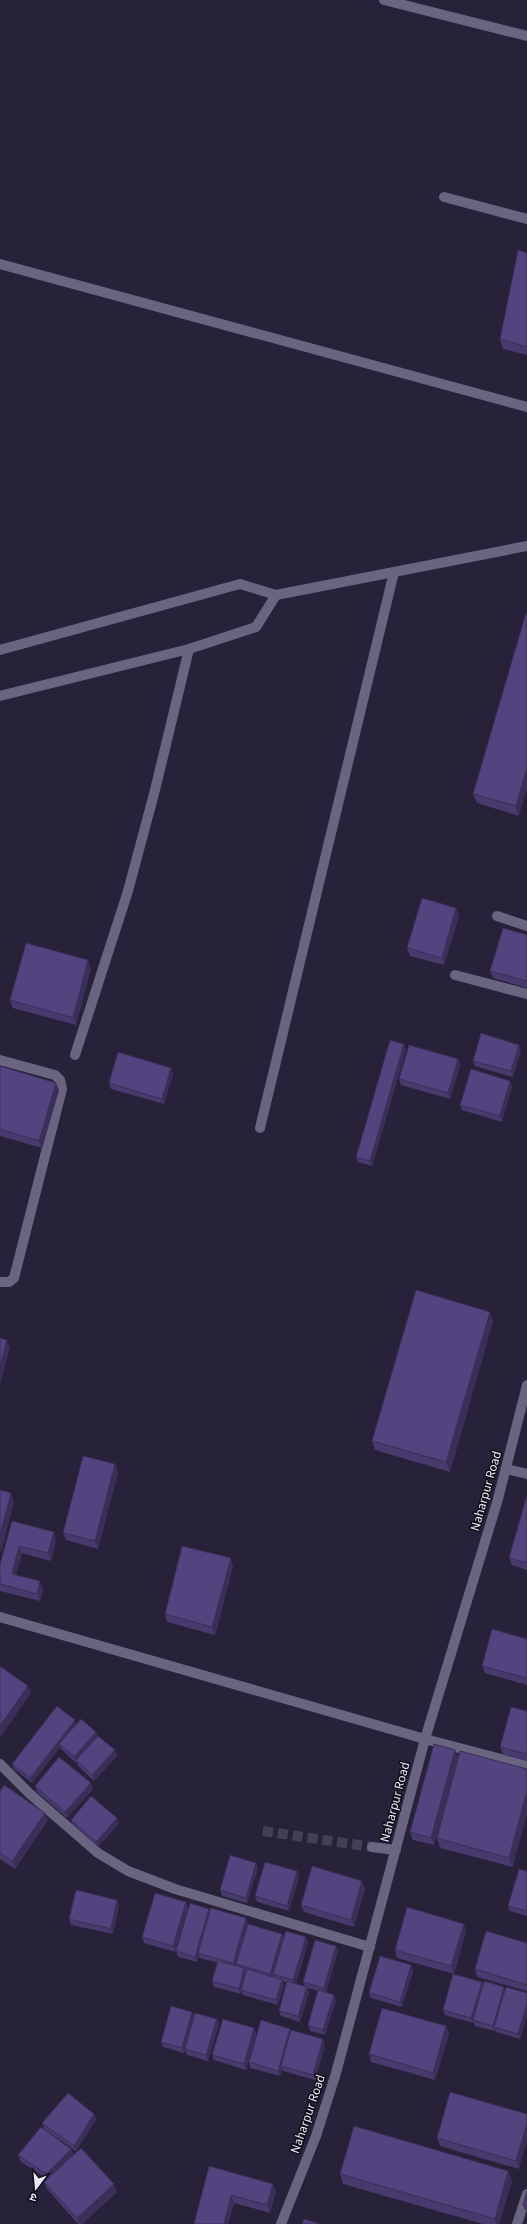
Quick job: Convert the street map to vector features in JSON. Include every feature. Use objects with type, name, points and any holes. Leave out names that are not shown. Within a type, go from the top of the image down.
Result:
[{"type":"street","points":[[384,0],[527,36]]},
{"type":"street","points":[[444,197],[527,219]]},
{"type":"street","points":[[0,264],[527,407]]},
{"type":"street","points":[[0,650],[240,584],[276,595],[527,546]]},
{"type":"street","points":[[260,1128],[394,572]]},
{"type":"street","points":[[0,696],[189,649],[256,627],[276,595]]},
{"type":"street","points":[[75,1055],[128,891],[155,790],[189,649]]},
{"type":"street","points":[[497,916],[527,926]]},
{"type":"street","points":[[455,975],[527,994]]},
{"type":"street","points":[[0,1060],[55,1075],[60,1080],[62,1089],[14,1278],[9,1282],[0,1282]]},
{"type":"street","name":"Naharpur Road","points":[[281,2224],[316,2136],[327,2101],[370,1947],[425,1739],[506,1469],[527,1385]]},
{"type":"street","points":[[506,1469],[527,1474]]},
{"type":"street","points":[[0,1617],[425,1739],[527,1766]]},
{"type":"street","points":[[0,1764],[30,1794],[98,1853],[128,1871],[175,1889],[370,1947]]},
{"type":"street","points":[[372,1847],[396,1850]]},
{"type":"street","points":[[517,2224],[527,2194]]},
{"type":"building","points":[[518,250],[527,253],[527,347],[500,339]]},
{"type":"building","points":[[526,613],[527,768],[516,806],[473,794]]},
{"type":"building","points":[[422,898],[456,908],[442,958],[407,948]]},
{"type":"building","points":[[503,928],[527,935],[527,981],[490,971]]},
{"type":"building","points":[[26,943],[88,960],[73,1018],[10,1000]]},
{"type":"building","points":[[481,1033],[519,1045],[511,1071],[473,1061]]},
{"type":"building","points":[[390,1040],[404,1044],[370,1161],[356,1157]]},
{"type":"building","points":[[409,1045],[458,1059],[448,1093],[399,1079]]},
{"type":"building","points":[[118,1052],[171,1068],[162,1099],[109,1083]]},
{"type":"building","points":[[0,1066],[56,1083],[39,1141],[0,1129]]},
{"type":"building","points":[[471,1069],[510,1081],[500,1116],[460,1105]]},
{"type":"building","points":[[416,1290],[490,1312],[446,1462],[372,1441]]},
{"type":"building","points":[[0,1338],[7,1340],[0,1367]]},
{"type":"building","points":[[83,1456],[115,1464],[95,1541],[63,1533]]},
{"type":"building","points":[[0,1490],[11,1493],[0,1535]]},
{"type":"building","points":[[527,1495],[527,1563],[509,1558]]},
{"type":"building","points":[[12,1521],[54,1532],[48,1553],[19,1546],[12,1574],[40,1581],[37,1594],[0,1584],[0,1564]]},
{"type":"building","points":[[182,1546],[231,1558],[212,1627],[165,1614]]},
{"type":"building","points":[[492,1629],[527,1639],[527,1678],[482,1666]]},
{"type":"building","points":[[0,1666],[28,1686],[0,1726]]},
{"type":"building","points":[[57,1706],[75,1720],[30,1778],[12,1764]]},
{"type":"building","points":[[511,1707],[527,1711],[527,1754],[500,1747]]},
{"type":"building","points":[[81,1719],[96,1732],[74,1757],[59,1744]]},
{"type":"building","points":[[98,1736],[115,1750],[92,1775],[76,1760]]},
{"type":"building","points":[[434,1744],[455,1750],[431,1838],[410,1832]]},
{"type":"building","points":[[460,1751],[527,1769],[527,1791],[509,1858],[437,1838]]},
{"type":"building","points":[[59,1757],[91,1783],[65,1812],[35,1786]]},
{"type":"building","points":[[4,1785],[45,1813],[12,1861],[0,1853],[0,1791]]},
{"type":"building","points":[[91,1796],[117,1818],[96,1842],[71,1820]]},
{"type":"building","points":[[230,1855],[256,1863],[246,1898],[220,1890]]},
{"type":"building","points":[[265,1862],[297,1871],[287,1906],[255,1896]]},
{"type":"building","points":[[312,1866],[362,1881],[351,1920],[301,1905]]},
{"type":"building","points":[[519,1869],[527,1871],[527,1911],[508,1906]]},
{"type":"building","points":[[76,1890],[117,1900],[111,1929],[69,1919]]},
{"type":"building","points":[[155,1893],[186,1902],[173,1946],[142,1937]]},
{"type":"building","points":[[190,1903],[209,1909],[195,1957],[176,1951]]},
{"type":"building","points":[[407,1907],[464,1924],[451,1966],[395,1950]]},
{"type":"building","points":[[211,1908],[246,1918],[233,1963],[198,1953]]},
{"type":"building","points":[[248,1924],[282,1934],[270,1974],[236,1964]]},
{"type":"building","points":[[286,1931],[306,1937],[293,1980],[273,1974]]},
{"type":"building","points":[[486,1931],[527,1943],[527,1985],[475,1969]]},
{"type":"building","points":[[315,1940],[336,1946],[324,1988],[303,1982]]},
{"type":"building","points":[[380,1956],[411,1965],[400,2002],[369,1993]]},
{"type":"building","points":[[218,1961],[244,1968],[239,1989],[212,1981]]},
{"type":"building","points":[[247,1969],[282,1980],[276,2000],[241,1990]]},
{"type":"building","points":[[453,1974],[482,1982],[471,2018],[443,2010]]},
{"type":"building","points":[[287,1981],[307,1987],[298,2016],[279,2011]]},
{"type":"building","points":[[484,1981],[504,1987],[493,2026],[473,2020]]},
{"type":"building","points":[[506,1987],[527,1993],[527,2003],[518,2034],[494,2027]]},
{"type":"building","points":[[318,1990],[334,1995],[323,2030],[308,2025]]},
{"type":"building","points":[[171,2006],[192,2012],[182,2048],[161,2042]]},
{"type":"building","points":[[382,2008],[446,2026],[433,2073],[369,2054]]},
{"type":"building","points":[[195,2013],[217,2019],[206,2055],[185,2049]]},
{"type":"building","points":[[223,2019],[254,2028],[244,2064],[212,2055]]},
{"type":"building","points":[[261,2020],[290,2029],[278,2071],[249,2062]]},
{"type":"building","points":[[291,2030],[323,2039],[313,2075],[281,2066]]},
{"type":"building","points":[[450,2092],[527,2114],[527,2124],[516,2161],[437,2138]]},
{"type":"building","points":[[68,2093],[94,2114],[74,2146],[42,2123]]},
{"type":"building","points":[[354,2126],[508,2171],[495,2219],[340,2174]]},
{"type":"building","points":[[41,2127],[71,2149],[46,2174],[18,2155]]},
{"type":"building","points":[[81,2148],[114,2184],[77,2218],[44,2182]]},
{"type":"building","points":[[209,2166],[273,2184],[267,2205],[231,2195],[224,2224],[194,2224]]},
{"type":"building","points":[[527,2191],[527,2206],[523,2205]]},
{"type":"building","points":[[304,2219],[320,2224],[302,2224]]},
{"type":"tunnel","points":[[263,1831],[372,1847]]}]
